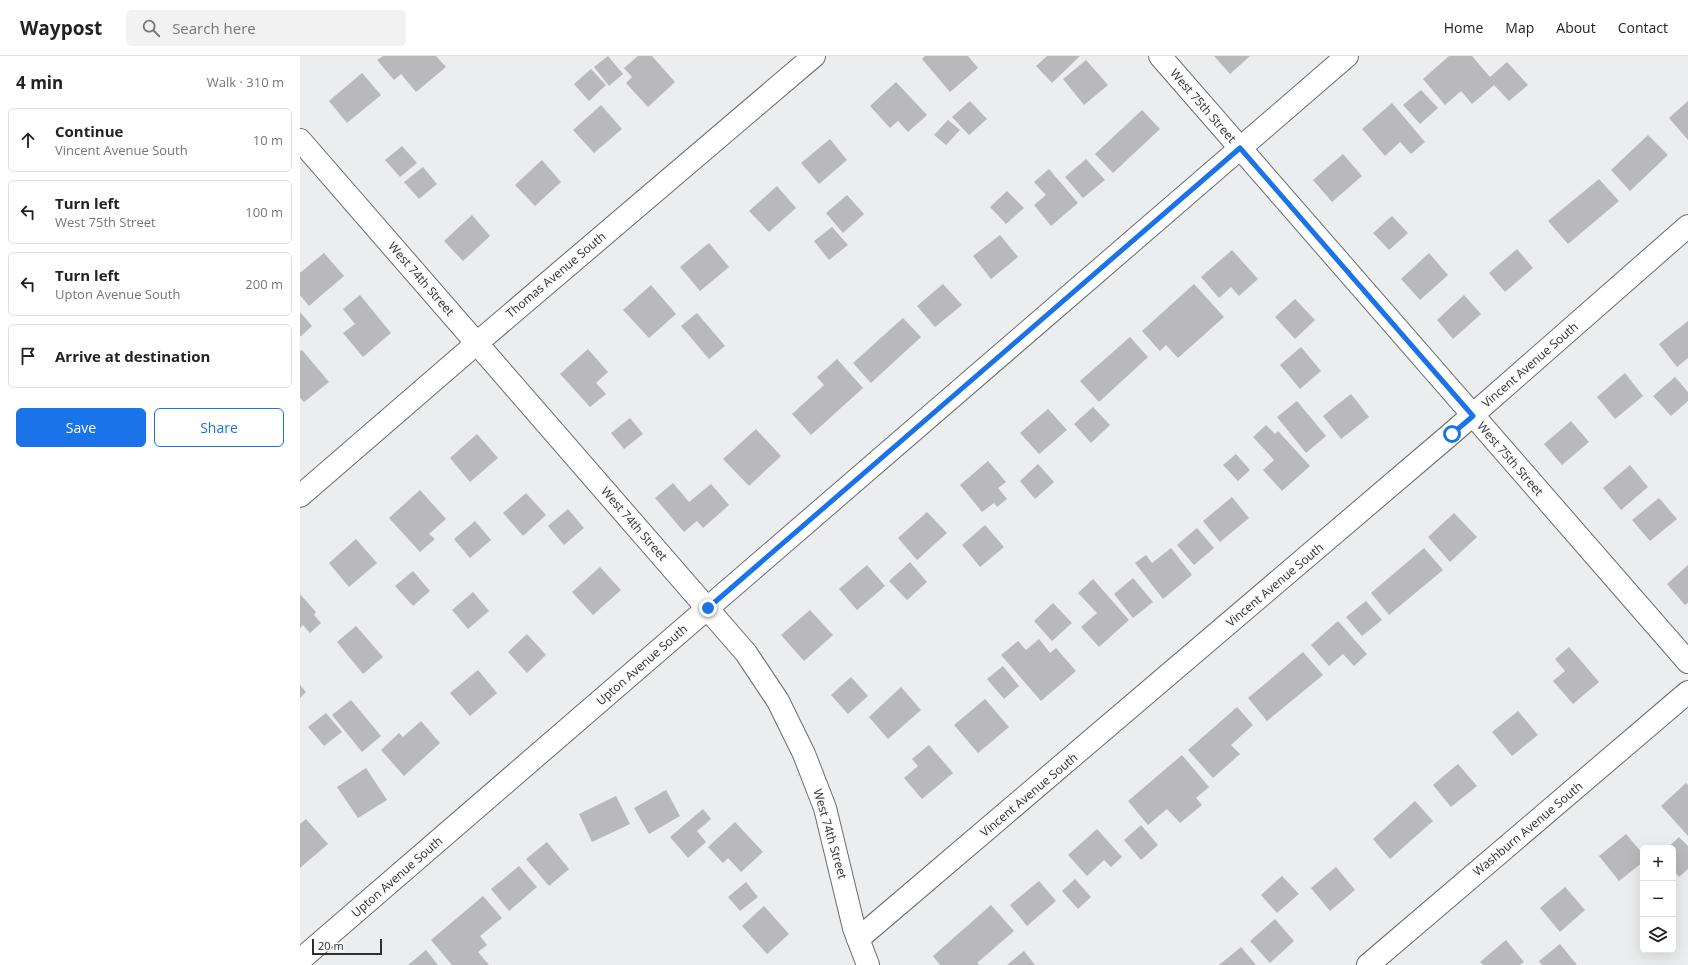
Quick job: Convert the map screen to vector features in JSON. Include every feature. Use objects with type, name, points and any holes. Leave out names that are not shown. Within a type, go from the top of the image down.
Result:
[{"type":"street","name":"Thomas Avenue South","points":[[300,496],[814,56]]},
{"type":"street","name":"West 75th Street","points":[[1160,56],[1688,662]]},
{"type":"street","name":"Upton Avenue South","points":[[300,960],[1347,56]]},
{"type":"street","name":"West 74th Street","points":[[300,140],[746,653],[778,701],[804,754],[825,808],[854,928],[868,965]]},
{"type":"street","name":"Vincent Avenue South","points":[[858,939],[1473,416],[1688,226]]},
{"type":"street","name":"Washburn Avenue South","points":[[1368,965],[1688,692]]},
{"type":"building","points":[[383,56],[436,56],[446,67],[416,92],[401,74],[394,80],[377,60]]},
{"type":"building","points":[[608,56],[623,74],[609,86],[594,67]]},
{"type":"building","points":[[638,56],[652,56],[675,82],[648,107],[626,83],[632,77],[624,68]]},
{"type":"building","points":[[925,56],[968,56],[978,68],[950,92],[922,59]]},
{"type":"building","points":[[1047,56],[1080,56],[1052,83],[1036,66]]},
{"type":"building","points":[[1214,56],[1250,56],[1230,74]]},
{"type":"building","points":[[1449,56],[1472,56],[1490,77],[1507,62],[1528,85],[1509,101],[1494,85],[1472,104],[1461,91],[1445,105],[1423,79]]},
{"type":"building","points":[[1086,60],[1108,85],[1084,105],[1063,79]]},
{"type":"building","points":[[591,69],[606,85],[589,101],[574,84]]},
{"type":"building","points":[[362,73],[381,95],[347,123],[329,101]]},
{"type":"building","points":[[896,82],[927,115],[908,132],[898,121],[890,128],[870,106]]},
{"type":"building","points":[[1421,90],[1438,108],[1420,124],[1403,105]]},
{"type":"building","points":[[970,101],[987,119],[969,135],[952,117]]},
{"type":"building","points":[[1688,101],[1688,140],[1669,118]]},
{"type":"building","points":[[1392,103],[1425,142],[1411,154],[1400,142],[1385,156],[1362,129]]},
{"type":"building","points":[[601,105],[622,129],[594,153],[573,130]]},
{"type":"building","points":[[1142,110],[1160,129],[1113,173],[1095,154]]},
{"type":"building","points":[[948,120],[960,130],[946,145],[934,135]]},
{"type":"building","points":[[1648,135],[1668,155],[1630,191],[1611,170]]},
{"type":"building","points":[[830,139],[847,160],[819,184],[801,163]]},
{"type":"building","points":[[402,146],[417,163],[400,177],[385,160]]},
{"type":"building","points":[[1343,154],[1362,176],[1332,202],[1313,180]]},
{"type":"building","points":[[1086,159],[1105,180],[1083,198],[1065,177]]},
{"type":"building","points":[[542,160],[561,182],[535,206],[515,185]]},
{"type":"building","points":[[423,167],[437,184],[419,199],[404,182]]},
{"type":"building","points":[[1049,169],[1078,203],[1051,226],[1034,205],[1046,195],[1034,182]]},
{"type":"building","points":[[1599,179],[1619,201],[1568,244],[1548,221]]},
{"type":"building","points":[[777,186],[796,208],[769,232],[749,211]]},
{"type":"building","points":[[1007,191],[1024,208],[1006,224],[990,207]]},
{"type":"building","points":[[847,195],[864,214],[843,233],[826,213]]},
{"type":"building","points":[[472,215],[490,236],[463,261],[444,241]]},
{"type":"building","points":[[1392,216],[1408,233],[1389,250],[1373,233]]},
{"type":"building","points":[[832,227],[848,245],[829,260],[814,241]]},
{"type":"building","points":[[1000,235],[1018,257],[991,279],[973,256]]},
{"type":"building","points":[[709,243],[729,267],[700,291],[680,267]]},
{"type":"building","points":[[1517,249],[1533,268],[1505,292],[1489,273]]},
{"type":"building","points":[[1232,250],[1258,279],[1239,296],[1231,287],[1219,298],[1201,277]]},
{"type":"building","points":[[324,253],[344,276],[309,306],[300,295],[300,273]]},
{"type":"building","points":[[1429,253],[1448,275],[1420,300],[1401,279]]},
{"type":"building","points":[[943,284],[962,305],[935,327],[917,306]]},
{"type":"building","points":[[1194,284],[1224,317],[1178,358],[1166,345],[1160,351],[1142,331]]},
{"type":"building","points":[[651,285],[676,314],[649,338],[623,310]]},
{"type":"building","points":[[360,295],[391,333],[363,357],[343,333],[355,324],[343,309]]},
{"type":"building","points":[[1464,295],[1481,314],[1453,339],[1437,320]]},
{"type":"building","points":[[1295,299],[1315,320],[1295,339],[1275,317]]},
{"type":"building","points":[[300,312],[312,326],[300,337]]},
{"type":"building","points":[[697,313],[725,346],[709,359],[681,326]]},
{"type":"building","points":[[903,318],[921,337],[871,383],[853,363]]},
{"type":"building","points":[[1688,321],[1688,358],[1677,367],[1659,344]]},
{"type":"building","points":[[1130,337],[1148,357],[1099,402],[1080,381]]},
{"type":"building","points":[[1301,347],[1321,371],[1300,389],[1280,365]]},
{"type":"building","points":[[588,349],[608,372],[596,383],[606,394],[590,407],[560,374]]},
{"type":"building","points":[[302,350],[329,382],[304,402],[300,398],[300,351]]},
{"type":"building","points":[[837,359],[863,388],[811,435],[792,414],[824,385],[817,377]]},
{"type":"building","points":[[1625,373],[1643,396],[1615,419],[1597,397]]},
{"type":"building","points":[[1675,377],[1688,392],[1688,401],[1671,416],[1653,396]]},
{"type":"building","points":[[1351,394],[1369,417],[1341,439],[1323,416]]},
{"type":"building","points":[[1297,401],[1326,436],[1306,453],[1277,417]]},
{"type":"building","points":[[1093,407],[1110,425],[1091,443],[1074,424]]},
{"type":"building","points":[[1048,409],[1067,430],[1039,454],[1020,433]]},
{"type":"building","points":[[630,418],[643,434],[624,449],[611,433]]},
{"type":"building","points":[[1571,421],[1589,442],[1562,465],[1544,444]]},
{"type":"building","points":[[1266,425],[1275,434],[1278,431],[1310,466],[1282,491],[1263,470],[1274,460],[1253,437]]},
{"type":"building","points":[[756,429],[781,456],[749,486],[723,459]]},
{"type":"building","points":[[477,434],[498,458],[470,482],[450,458]]},
{"type":"building","points":[[1236,454],[1250,470],[1238,481],[1223,465]]},
{"type":"building","points":[[988,461],[1006,482],[998,488],[1007,499],[997,507],[994,503],[982,512],[960,485]]},
{"type":"building","points":[[1038,464],[1054,482],[1035,499],[1020,481]]},
{"type":"building","points":[[1630,465],[1648,487],[1621,510],[1603,488]]},
{"type":"building","points":[[673,483],[689,502],[711,484],[729,505],[703,528],[697,521],[684,532],[655,498]]},
{"type":"building","points":[[420,490],[446,519],[429,534],[435,539],[420,552],[389,518]]},
{"type":"building","points":[[526,493],[546,515],[523,536],[503,513]]},
{"type":"building","points":[[1232,497],[1249,518],[1220,542],[1203,521]]},
{"type":"building","points":[[1659,498],[1677,519],[1650,541],[1632,520]]},
{"type":"building","points":[[568,509],[584,528],[564,545],[548,526]]},
{"type":"building","points":[[927,512],[947,533],[917,560],[898,538]]},
{"type":"building","points":[[1454,513],[1477,537],[1450,562],[1428,537]]},
{"type":"building","points":[[475,521],[491,540],[470,558],[454,539]]},
{"type":"building","points":[[985,525],[1004,547],[980,567],[962,545]]},
{"type":"building","points":[[1197,528],[1214,548],[1194,565],[1177,545]]},
{"type":"building","points":[[356,539],[377,563],[349,587],[329,563]]},
{"type":"building","points":[[1171,548],[1192,575],[1163,599],[1135,563],[1146,555],[1152,563]]},
{"type":"building","points":[[1424,548],[1443,570],[1389,615],[1371,593]]},
{"type":"building","points":[[910,562],[927,582],[907,600],[889,581]]},
{"type":"building","points":[[867,565],[885,586],[857,610],[839,589]]},
{"type":"building","points":[[1688,565],[1688,603],[1685,605],[1667,584]]},
{"type":"building","points":[[600,567],[621,590],[593,615],[572,592]]},
{"type":"building","points":[[413,571],[430,591],[413,606],[395,586]]},
{"type":"building","points":[[1133,578],[1153,602],[1133,618],[1114,594]]},
{"type":"building","points":[[1093,579],[1129,620],[1099,647],[1081,627],[1097,613],[1078,593]]},
{"type":"building","points":[[473,592],[489,611],[468,629],[452,610]]},
{"type":"building","points":[[300,594],[316,612],[314,615],[321,623],[310,633],[303,625],[300,628]]},
{"type":"building","points":[[1366,601],[1382,620],[1362,636],[1346,617]]},
{"type":"building","points":[[1053,603],[1072,623],[1052,641],[1034,621]]},
{"type":"building","points":[[810,610],[833,635],[804,661],[781,635]]},
{"type":"building","points":[[1338,621],[1367,654],[1354,666],[1343,654],[1329,666],[1311,645]]},
{"type":"building","points":[[356,626],[383,657],[363,674],[337,642]]},
{"type":"building","points":[[527,634],[546,655],[527,673],[508,652]]},
{"type":"building","points":[[1039,639],[1050,653],[1056,648],[1076,671],[1041,701],[1001,655],[1018,641],[1026,650]]},
{"type":"building","points":[[1569,647],[1599,682],[1573,704],[1553,681],[1565,671],[1555,659]]},
{"type":"building","points":[[1303,652],[1323,675],[1267,721],[1248,698]]},
{"type":"building","points":[[1003,666],[1019,686],[1004,699],[987,679]]},
{"type":"building","points":[[478,670],[497,693],[470,716],[450,693]]},
{"type":"building","points":[[851,677],[868,696],[848,714],[831,695]]},
{"type":"building","points":[[300,685],[306,692],[300,698]]},
{"type":"building","points":[[901,687],[921,710],[888,739],[869,717]]},
{"type":"building","points":[[985,699],[1009,727],[978,753],[954,725]]},
{"type":"building","points":[[351,700],[381,736],[362,752],[332,715]]},
{"type":"building","points":[[1237,707],[1253,725],[1231,745],[1240,754],[1213,778],[1188,750]]},
{"type":"building","points":[[1518,711],[1538,735],[1512,756],[1492,732]]},
{"type":"building","points":[[326,713],[342,732],[324,746],[308,727]]},
{"type":"building","points":[[421,721],[440,743],[404,776],[381,750],[399,733],[403,737]]},
{"type":"building","points":[[929,745],[953,773],[922,799],[904,778],[918,766],[912,759]]},
{"type":"building","points":[[1182,755],[1209,787],[1196,798],[1202,805],[1180,823],[1167,809],[1148,825],[1128,801]]},
{"type":"building","points":[[1458,764],[1477,786],[1451,807],[1433,785]]},
{"type":"building","points":[[366,768],[387,800],[358,818],[337,787]]},
{"type":"building","points":[[1686,783],[1688,785],[1688,836],[1661,806]]},
{"type":"building","points":[[666,790],[680,816],[649,834],[634,808]]},
{"type":"building","points":[[616,796],[630,824],[592,842],[579,814]]},
{"type":"building","points":[[1415,801],[1433,821],[1390,859],[1373,839]]},
{"type":"building","points":[[703,809],[711,819],[697,831],[706,842],[688,858],[670,837]]},
{"type":"building","points":[[306,819],[328,844],[300,868],[300,824]]},
{"type":"building","points":[[735,822],[763,852],[741,872],[728,858],[723,863],[708,847]]},
{"type":"building","points":[[1141,825],[1158,845],[1141,860],[1124,840]]},
{"type":"building","points":[[1097,829],[1122,857],[1111,867],[1104,860],[1087,876],[1068,855]]},
{"type":"building","points":[[1626,834],[1640,850],[1640,864],[1619,881],[1599,856]]},
{"type":"building","points":[[1679,837],[1688,846],[1688,869],[1679,877],[1676,874],[1676,845],[1670,845]]},
{"type":"building","points":[[547,842],[569,869],[549,886],[526,859]]},
{"type":"building","points":[[519,866],[537,887],[509,911],[491,889]]},
{"type":"building","points":[[1336,867],[1355,890],[1330,911],[1311,888]]},
{"type":"building","points":[[1282,876],[1299,894],[1277,913],[1261,895]]},
{"type":"building","points":[[1075,879],[1091,897],[1078,909],[1062,891]]},
{"type":"building","points":[[1039,881],[1056,901],[1027,926],[1010,905]]},
{"type":"building","points":[[746,882],[758,897],[740,911],[728,897]]},
{"type":"building","points":[[1565,887],[1585,910],[1560,932],[1540,908]]},
{"type":"building","points":[[483,896],[502,918],[480,936],[487,945],[478,952],[489,965],[452,965],[431,940]]},
{"type":"building","points":[[991,905],[1014,931],[977,963],[980,965],[940,965],[933,956]]},
{"type":"building","points":[[764,906],[789,934],[767,954],[742,926]]},
{"type":"building","points":[[1275,919],[1294,941],[1270,963],[1250,941]]},
{"type":"building","points":[[1506,940],[1524,962],[1520,965],[1483,965],[1480,962]]},
{"type":"building","points":[[1560,944],[1577,965],[1542,965],[1539,961]]},
{"type":"building","points":[[1241,947],[1256,965],[1219,965]]},
{"type":"building","points":[[426,950],[438,965],[408,965]]},
{"type":"building","points":[[1024,951],[1035,965],[1007,965]]},
{"type":"route","points":[[708,608],[1240,148],[1473,416],[1452,434]]}]
